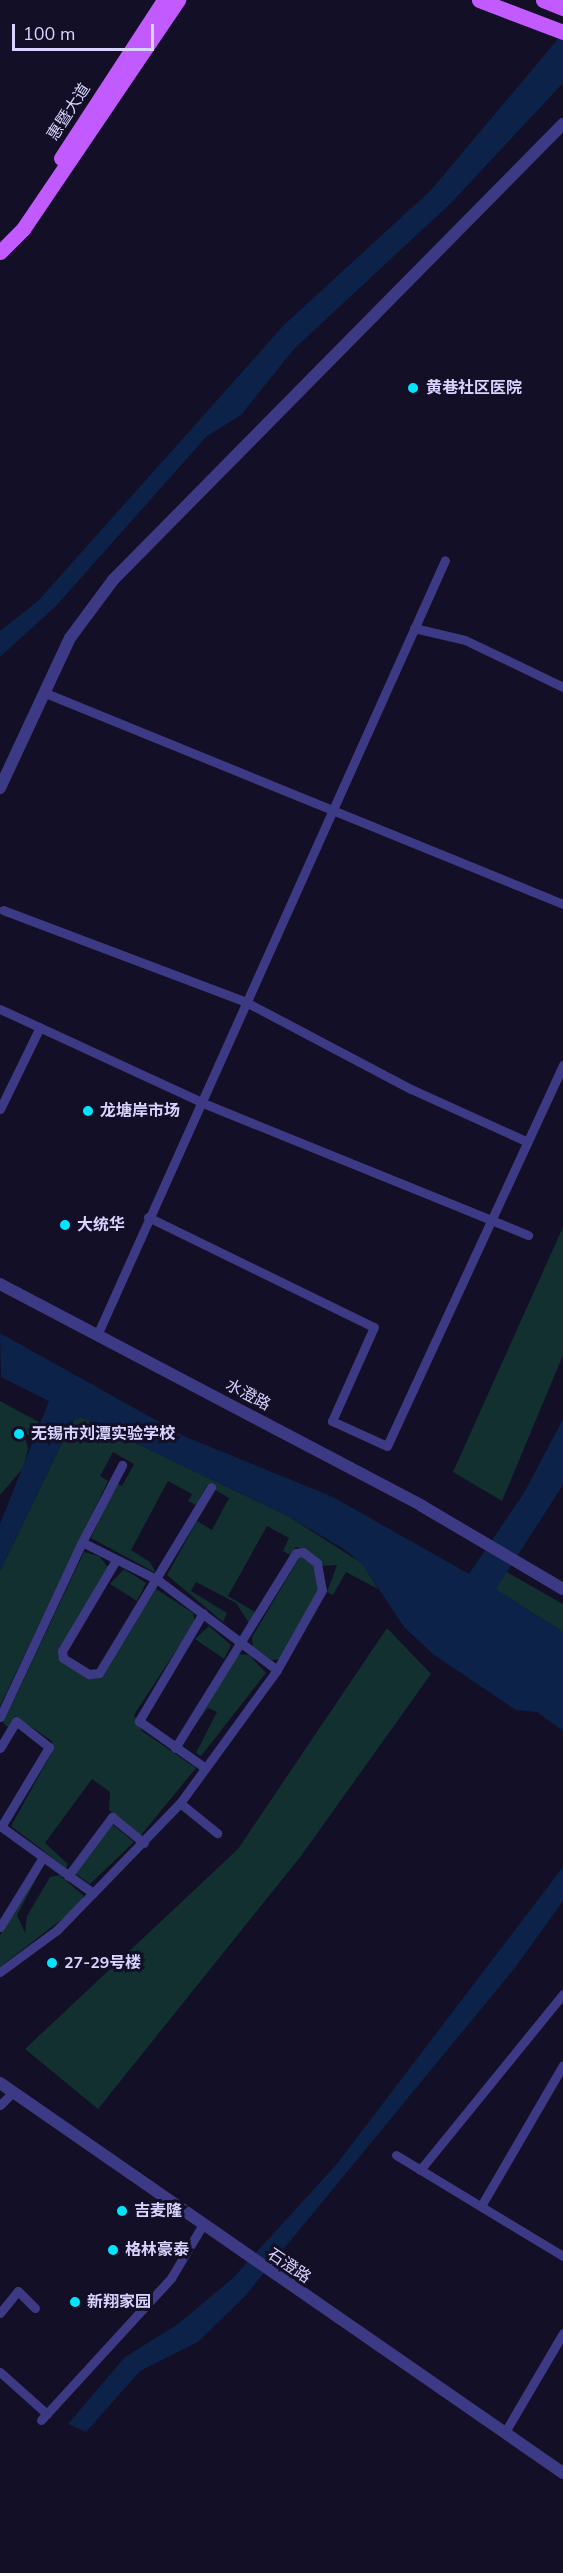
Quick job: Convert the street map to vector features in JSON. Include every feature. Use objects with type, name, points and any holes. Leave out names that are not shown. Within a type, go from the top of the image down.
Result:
[{"type":"main road","name":"惠暨大道","points":[[0,240],[164,0]]},
{"type":"main road","points":[[0,252],[30,220],[178,0]]},
{"type":"main road","points":[[479,0],[561,31]]},
{"type":"main road","points":[[543,0],[563,8]]},
{"type":"street","points":[[0,788],[70,638],[114,580],[563,123]]},
{"type":"street","points":[[98,1333],[148,1217],[203,1102],[244,1001],[445,560]]},
{"type":"street","points":[[414,628],[465,640],[563,687]]},
{"type":"street","points":[[43,692],[563,904]]},
{"type":"street","points":[[3,910],[244,1001],[411,1089],[528,1142]]},
{"type":"street","points":[[0,1009],[203,1102],[528,1235]]},
{"type":"street","points":[[0,1109],[39,1027]]},
{"type":"street","points":[[148,1217],[374,1327],[332,1421],[387,1446],[563,1065]]},
{"type":"street","name":"水澄路","points":[[0,1284],[98,1333],[479,1539],[563,1589]]},
{"type":"street","points":[[0,1717],[82,1542],[122,1465]]},
{"type":"street","points":[[116,1560],[62,1651],[63,1658],[89,1674],[99,1673],[158,1580],[211,1487]]},
{"type":"street","points":[[82,1542],[158,1580],[277,1670]]},
{"type":"street","points":[[0,1972],[57,1930],[144,1843],[180,1803],[277,1670],[322,1590],[317,1563],[309,1554],[296,1552],[175,1748]]},
{"type":"street","points":[[203,1613],[139,1712],[142,1728],[204,1767]]},
{"type":"street","points":[[0,1748],[4,1734],[16,1721],[50,1747],[2,1830],[93,1893]]},
{"type":"street","points":[[180,1803],[217,1833]]},
{"type":"street","points":[[68,1876],[112,1817],[144,1843]]},
{"type":"street","points":[[0,1927],[43,1857]]},
{"type":"street","points":[[420,2170],[563,1995]]},
{"type":"street","points":[[481,2206],[563,2065]]},
{"type":"street","name":"石澄路","points":[[0,2083],[246,2257],[563,2473]]},
{"type":"street","points":[[0,2105],[14,2091]]},
{"type":"street","points":[[396,2155],[563,2256]]},
{"type":"street","points":[[0,2372],[44,2417],[171,2278],[202,2226]]},
{"type":"street","points":[[0,2313],[18,2291],[35,2308]]},
{"type":"street","points":[[505,2432],[563,2333]]},
{"type":"green space","points":[[563,1227],[563,1355],[502,1501],[453,1472]]},
{"type":"green space","points":[[0,1401],[39,1422],[32,1437],[24,1433],[28,1448],[24,1467],[0,1495]]},
{"type":"green space","points":[[81,1417],[288,1516],[363,1564],[378,1589],[346,1572],[333,1595],[327,1592],[337,1565],[321,1566],[305,1549],[296,1547],[290,1555],[283,1551],[289,1538],[267,1526],[228,1596],[257,1613],[249,1623],[236,1603],[196,1582],[191,1591],[227,1613],[223,1622],[167,1575],[197,1521],[212,1530],[229,1498],[207,1485],[196,1505],[188,1501],[192,1494],[168,1481],[131,1550],[150,1562],[156,1573],[91,1538],[116,1483],[122,1486],[134,1464],[113,1452],[100,1476],[108,1481],[0,1706],[0,1571],[72,1422]]},
{"type":"green space","points":[[84,1552],[99,1556],[108,1567],[59,1651],[84,1673],[102,1675],[156,1589],[193,1613],[195,1621],[134,1715],[142,1731],[196,1768],[141,1835],[109,1810],[110,1792],[92,1779],[45,1843],[68,1864],[66,1868],[11,1826],[52,1752],[52,1741],[15,1716],[8,1727],[3,1723]]},
{"type":"green space","points":[[301,1555],[314,1562],[319,1590],[280,1659],[272,1660],[253,1647],[252,1637]]},
{"type":"green space","points":[[124,1569],[146,1583],[137,1601],[110,1584]]},
{"type":"green space","points":[[505,1571],[563,1604],[563,1632],[495,1589]]},
{"type":"green space","points":[[209,1626],[231,1645],[224,1659],[195,1639]]},
{"type":"green space","points":[[387,1628],[431,1674],[301,1856],[98,2109],[25,2049],[238,1849]]},
{"type":"green space","points":[[238,1654],[249,1655],[266,1673],[201,1756],[196,1753],[217,1712],[208,1708],[180,1744]]},
{"type":"green space","points":[[112,1824],[134,1842],[90,1884],[76,1874],[77,1868]]},
{"type":"green space","points":[[41,1870],[17,1915],[25,1933],[27,1916],[50,1877],[59,1875],[83,1895],[84,1902],[0,1967],[0,1935]]},
{"type":"water","points":[[563,33],[563,83],[451,203],[294,349],[241,415],[207,436],[56,606],[0,657],[0,631],[38,601],[284,325],[431,190]]},
{"type":"water","points":[[0,1333],[186,1437],[333,1497],[469,1574],[524,1493],[563,1419],[563,1485],[496,1589],[563,1632],[563,1731],[537,1712],[516,1710],[434,1655],[404,1627],[363,1565],[347,1551],[288,1516],[81,1417],[72,1422],[0,1571],[0,1524],[49,1401],[1,1377]]},
{"type":"water","points":[[563,1867],[563,1901],[514,1969],[245,2296],[198,2342],[140,2371],[86,2432],[68,2424],[125,2357],[178,2324],[233,2278],[336,2165]]},
{"type":"place","name":"黄巷社区医院","points":[[413,388]]},
{"type":"place","name":"龙塘岸市场","points":[[88,1111]]},
{"type":"place","name":"大统华","points":[[65,1225]]},
{"type":"place","name":"无锡市刘潭实验学校","points":[[19,1434]]},
{"type":"place","name":"27-29号楼","points":[[52,1963]]},
{"type":"place","name":"吉麦隆","points":[[122,2211]]},
{"type":"place","name":"格林豪泰","points":[[113,2250]]},
{"type":"place","name":"新翔家园","points":[[75,2302]]}]
